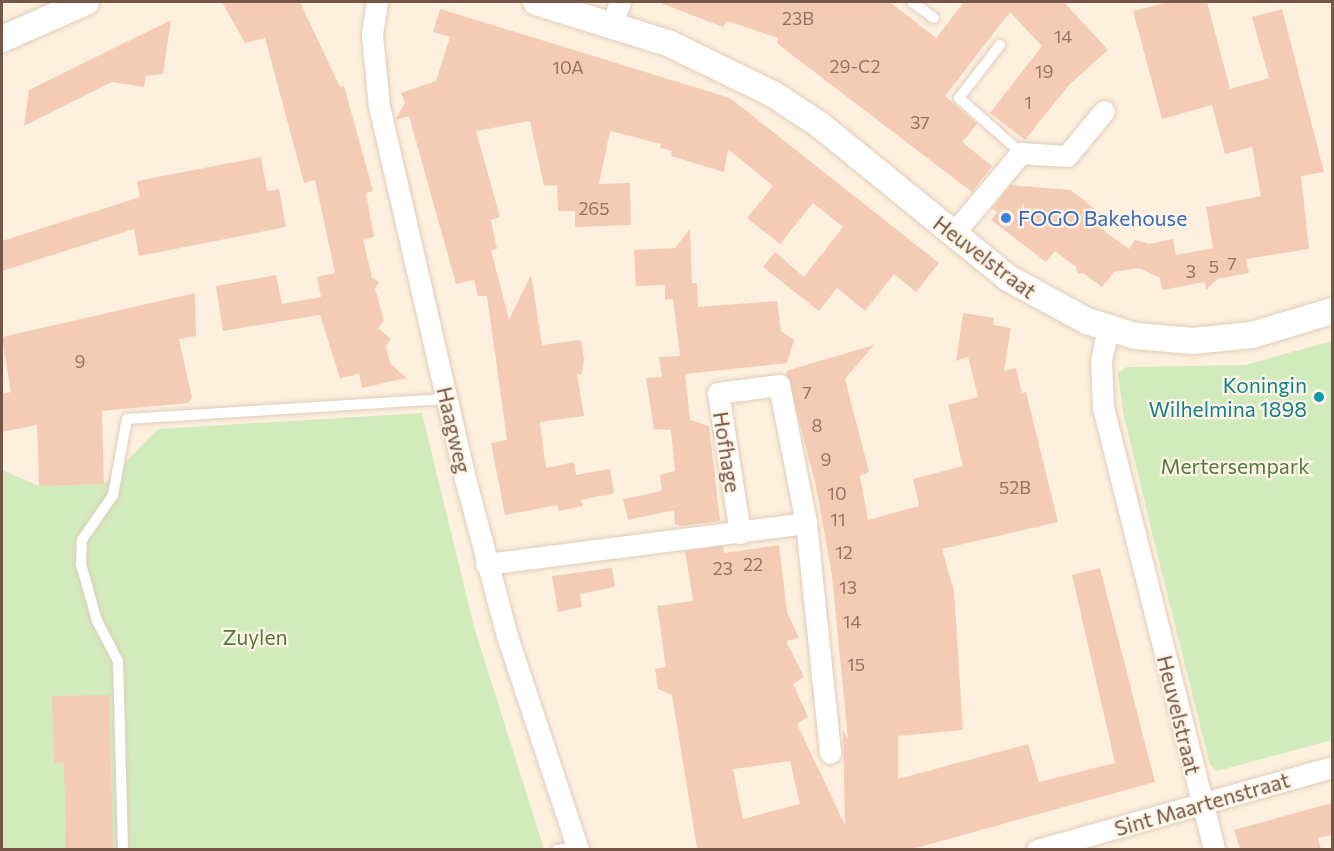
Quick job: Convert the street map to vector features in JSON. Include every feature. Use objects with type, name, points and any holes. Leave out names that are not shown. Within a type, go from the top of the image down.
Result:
[{"type":"street","points":[[2,39],[86,2]]},
{"type":"street","name":"Haagweg","points":[[377,2],[372,35],[379,106],[486,564],[571,849]]},
{"type":"street","name":"Heuvelstraat","points":[[536,2],[616,13],[773,94],[820,125],[1026,291],[1108,328],[1101,360],[1103,407],[1214,849]]},
{"type":"street","points":[[953,234],[1021,153],[1067,156],[1104,111]]},
{"type":"street","points":[[1108,328],[1164,341],[1203,341],[1252,335],[1332,311]]},
{"type":"street","name":"Hofhage","points":[[740,533],[718,393],[779,385],[806,523],[830,753]]},
{"type":"street","points":[[486,564],[806,523]]},
{"type":"street","name":"Sint Maartenstraat","points":[[1037,849],[1332,767]]},
{"type":"lane","points":[[912,2],[934,18]]},
{"type":"lane","points":[[1000,45],[958,98],[1021,153]]},
{"type":"lane","points":[[123,849],[118,661],[90,602],[81,564],[82,540],[113,495],[127,419],[447,399]]},
{"type":"green space","name":"Mertersempark","points":[[1332,341],[1332,740],[1217,771],[1210,765],[1157,553],[1123,412],[1118,373],[1127,367],[1245,365]]},
{"type":"green space","name":"Zuylen","points":[[422,413],[474,627],[544,849],[2,849],[2,470],[39,486],[104,484],[158,429]]},
{"type":"building","points":[[222,2],[300,2],[340,87],[344,86],[373,191],[366,193],[374,237],[363,239],[372,278],[379,282],[375,289],[384,320],[378,328],[391,339],[386,346],[390,363],[406,378],[362,388],[359,374],[340,378],[320,315],[223,331],[216,286],[276,275],[282,304],[321,297],[317,277],[335,273],[315,180],[304,183],[265,38],[245,43]]},
{"type":"building","points":[[658,2],[890,2],[936,38],[964,2],[1064,2],[1108,50],[1069,85],[1025,140],[990,113],[1042,46],[1010,12],[945,96],[977,124],[962,142],[992,166],[972,192],[777,43],[778,38],[727,21],[723,27]]},
{"type":"building","points":[[1168,2],[1207,2],[1230,89],[1269,78],[1252,17],[1282,9],[1324,172],[1301,176],[1309,249],[1246,259],[1249,273],[1217,279],[1206,290],[1205,282],[1162,290],[1160,278],[1139,268],[1114,272],[1102,287],[1083,273],[1078,274],[1076,267],[1055,251],[1046,262],[991,220],[997,212],[992,208],[1011,185],[1071,190],[1102,215],[1095,224],[1129,249],[1135,240],[1149,244],[1173,239],[1176,255],[1213,248],[1206,207],[1261,196],[1252,147],[1225,154],[1212,105],[1162,119],[1133,11]]},
{"type":"building","points":[[440,9],[730,98],[939,263],[916,292],[894,274],[865,311],[837,288],[819,311],[763,267],[775,252],[804,277],[843,227],[813,203],[780,244],[747,218],[773,186],[728,149],[724,172],[671,156],[672,151],[660,148],[661,144],[610,131],[599,184],[630,183],[631,225],[575,227],[575,211],[558,211],[557,185],[544,186],[530,121],[476,131],[500,217],[491,220],[497,249],[491,250],[509,320],[531,275],[542,345],[581,340],[584,358],[582,374],[577,374],[584,416],[540,422],[546,468],[574,462],[576,475],[610,469],[614,493],[581,500],[583,506],[559,511],[557,505],[505,515],[491,443],[507,440],[487,296],[478,296],[474,280],[456,284],[409,116],[395,120],[405,103],[401,93],[436,81],[450,37],[433,32]]},
{"type":"building","points":[[171,20],[163,74],[146,76],[144,87],[112,82],[24,126],[29,90]]},
{"type":"building","points":[[261,157],[267,191],[279,189],[286,227],[139,256],[134,229],[2,271],[2,241],[140,197],[137,181]]},
{"type":"building","points":[[690,229],[692,283],[697,283],[698,307],[777,301],[781,331],[794,340],[787,363],[685,374],[690,420],[709,426],[720,521],[681,526],[675,524],[674,510],[628,520],[623,499],[662,491],[660,475],[675,471],[671,430],[654,429],[646,378],[662,377],[659,357],[680,356],[673,299],[665,300],[665,285],[636,286],[634,250],[675,248]]},
{"type":"building","points":[[195,293],[196,336],[179,339],[192,398],[188,403],[102,411],[104,484],[39,486],[37,425],[2,432],[2,394],[11,392],[2,337]]},
{"type":"building","points":[[963,313],[994,318],[993,325],[1011,328],[1004,371],[1016,368],[1022,393],[1026,392],[1058,522],[942,549],[954,591],[963,730],[898,736],[898,779],[1028,744],[1039,782],[1115,763],[1072,575],[1100,568],[1155,782],[912,849],[697,849],[672,695],[658,689],[655,669],[666,667],[657,606],[693,601],[685,551],[723,546],[724,553],[779,545],[787,612],[799,638],[786,641],[804,677],[793,684],[808,717],[797,724],[845,825],[843,730],[848,740],[832,576],[816,486],[786,371],[874,345],[845,379],[869,472],[860,476],[868,520],[919,506],[913,479],[963,466],[948,405],[978,397],[968,357],[956,361]],"holes":[[[790,761],[800,804],[743,819],[733,769]]]},
{"type":"building","points":[[612,568],[615,587],[580,594],[582,607],[558,612],[552,576]]},
{"type":"building","points":[[109,695],[113,849],[66,849],[64,762],[54,763],[52,696]]},
{"type":"building","points":[[1332,803],[1332,835],[1318,838],[1321,849],[1240,849],[1234,830]]},
{"type":"place","name":"FOGO Bakehouse","points":[[1006,218]]},
{"type":"place","name":"Koningin Wilhelmina 1898","points":[[1319,397]]}]
